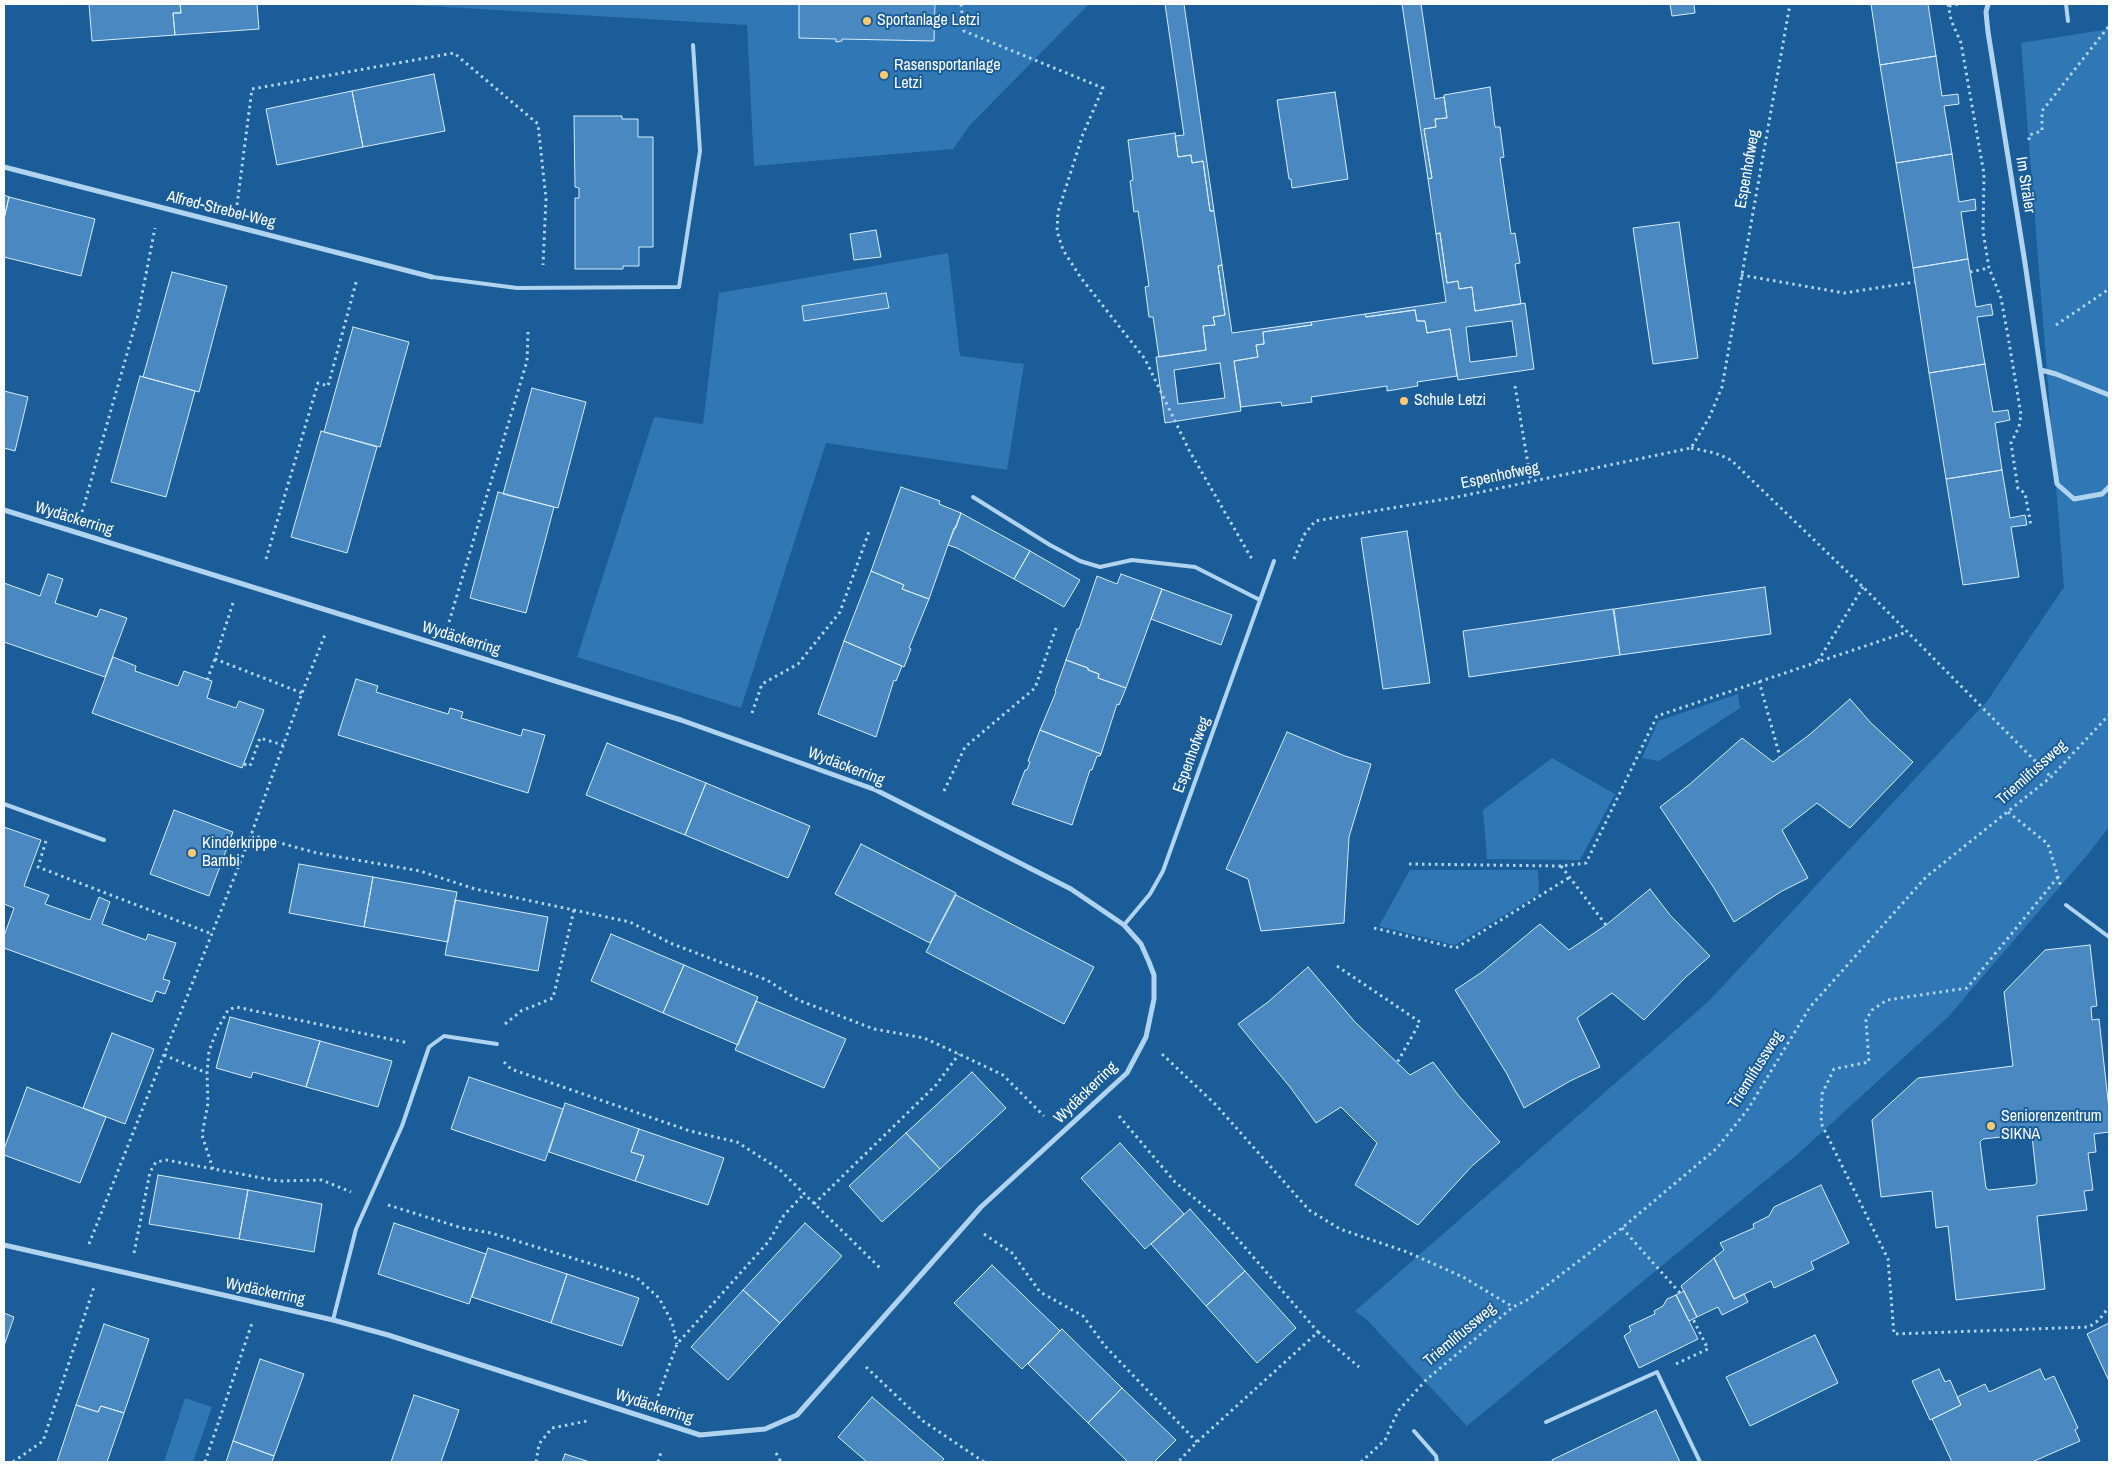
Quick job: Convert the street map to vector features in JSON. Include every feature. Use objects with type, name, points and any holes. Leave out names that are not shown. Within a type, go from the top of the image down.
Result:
[{"type":"street","name":"Im Sträler","points":[[1988,4],[1986,12],[1988,32],[2057,484],[2074,499],[2102,494],[2109,487]]},
{"type":"street","name":"Alfred-Strebel-Weg","points":[[4,167],[432,276]]},
{"type":"street","points":[[2041,370],[2109,395]]},
{"type":"street","name":"Wydäckerring","points":[[4,510],[681,720],[876,790],[1071,889],[1124,925],[1141,944],[1154,975],[1154,999],[1146,1036],[1127,1073],[981,1206],[797,1415],[765,1429],[700,1435],[388,1335],[333,1320],[4,1245]]},
{"type":"lane","points":[[2066,4],[2068,21]]},
{"type":"lane","points":[[432,276],[517,288],[679,287],[700,151],[693,45]]},
{"type":"lane","points":[[973,497],[1050,545],[1080,561],[1100,566],[1132,560],[1195,567],[1260,600]]},
{"type":"lane","name":"Espenhofweg","points":[[1124,925],[1150,894],[1163,871],[1274,561]]},
{"type":"lane","points":[[4,804],[104,840]]},
{"type":"lane","points":[[2066,905],[2109,937]]},
{"type":"lane","points":[[333,1320],[356,1229],[402,1126],[429,1047],[444,1036],[498,1044]]},
{"type":"lane","points":[[1546,1422],[1657,1372],[1700,1462]]},
{"type":"lane","points":[[1414,1430],[1436,1456],[1437,1462]]},
{"type":"path","points":[[961,4],[964,31],[1103,88],[1083,134],[1058,212],[1057,231],[1063,250],[1081,278],[1145,359],[1189,450],[1221,508],[1249,557],[1268,578]]},
{"type":"path","name":"Espenhofweg","points":[[1274,561],[1294,560],[1304,535],[1315,521],[1457,497],[1691,448],[1709,418],[1722,387],[1790,4]]},
{"type":"path","points":[[1959,4],[1949,5],[1951,20],[1961,43],[1984,174],[1983,231],[1989,268],[2001,298],[2021,415],[2019,427],[2011,443],[2018,489],[2025,493],[2031,526]]},
{"type":"path","points":[[2028,142],[2029,135],[2042,131],[2042,111],[2109,26]]},
{"type":"path","points":[[237,205],[252,89],[454,53],[538,124],[546,199],[543,265]]},
{"type":"path","points":[[76,532],[138,315],[156,223]]},
{"type":"path","points":[[1970,272],[1989,268]]},
{"type":"path","points":[[266,558],[318,383],[328,386],[359,274]]},
{"type":"path","points":[[1741,275],[1844,293],[1915,282]]},
{"type":"path","points":[[2051,328],[2109,289]]},
{"type":"path","points":[[449,622],[527,361],[528,332]]},
{"type":"path","points":[[1515,386],[1532,482]]},
{"type":"path","points":[[1691,448],[1715,453],[1731,460],[1863,587],[2050,778]]},
{"type":"path","points":[[752,713],[762,684],[798,664],[840,612],[870,529]]},
{"type":"path","points":[[1818,662],[1863,587]]},
{"type":"path","points":[[207,680],[235,598]]},
{"type":"path","points":[[944,791],[965,747],[1035,688],[1056,628]]},
{"type":"path","points":[[89,1245],[251,835],[302,693],[328,629]]},
{"type":"path","points":[[1409,864],[1561,866],[1586,862],[1657,716],[1907,632]]},
{"type":"path","points":[[215,659],[302,693]]},
{"type":"path","points":[[1759,681],[1780,757]]},
{"type":"path","name":"Triemlifussweg","points":[[1362,1462],[1385,1440],[1398,1411],[1426,1380],[1513,1307],[1529,1299],[1622,1228],[1717,1148],[1748,1109],[1810,1007],[1926,876],[2050,778],[2109,715]]},
{"type":"path","points":[[244,764],[250,766],[260,738],[283,745]]},
{"type":"path","points":[[2008,812],[2048,844],[2066,905]]},
{"type":"path","points":[[51,821],[38,867],[212,934]]},
{"type":"path","points":[[251,835],[317,853],[420,871],[475,889],[630,922],[670,943],[767,980],[798,1000],[874,1029],[924,1038],[959,1054],[1003,1075],[1044,1116]]},
{"type":"path","points":[[1561,866],[1606,925]]},
{"type":"path","points":[[1374,928],[1456,948],[1570,877]]},
{"type":"path","points":[[2058,877],[1967,988],[1887,1000],[1872,1010],[1866,1020],[1869,1062],[1834,1069],[1822,1094],[1821,1123],[1888,1259],[1894,1334],[2089,1327],[2099,1320],[2109,1307]]},
{"type":"path","points":[[521,1012],[553,998],[574,910]]},
{"type":"path","points":[[1336,966],[1420,1022],[1397,1063]]},
{"type":"path","points":[[213,1170],[202,1135],[208,1104],[206,1073],[208,1052],[228,1010],[236,1007],[429,1047]]},
{"type":"path","points":[[814,1204],[936,1086],[959,1054]]},
{"type":"path","points":[[1162,1054],[1216,1105],[1309,1210],[1340,1229],[1407,1252],[1463,1277],[1513,1307]]},
{"type":"path","points":[[164,1055],[206,1073]]},
{"type":"path","points":[[511,1069],[690,1130],[737,1142],[779,1169],[882,1270]]},
{"type":"path","points":[[1118,1116],[1175,1182],[1222,1222],[1318,1332],[1360,1366]]},
{"type":"path","points":[[133,1256],[150,1172],[156,1162],[166,1160],[278,1181],[322,1180],[369,1199],[462,1228],[491,1233],[637,1278],[659,1298],[672,1322],[677,1344]]},
{"type":"path","points":[[658,1396],[677,1344],[769,1241],[784,1215],[804,1194]]},
{"type":"path","points":[[1622,1228],[1680,1293]]},
{"type":"path","points":[[980,1231],[1012,1253],[1040,1292],[1083,1316],[1105,1346],[1197,1442]]},
{"type":"path","points":[[12,1462],[42,1441],[94,1288]]},
{"type":"path","points":[[1657,1372],[1708,1349],[1693,1319]]},
{"type":"path","points":[[205,1462],[253,1322]]},
{"type":"path","points":[[1178,1462],[1197,1442],[1318,1332]]},
{"type":"path","points":[[863,1364],[923,1421],[984,1462]]},
{"type":"path","points":[[536,1462],[539,1444],[552,1428],[592,1420]]},
{"type":"path","points":[[658,1462],[661,1452]]},
{"type":"path","points":[[776,1453],[781,1462]]},
{"type":"shaded area","name":"Rasensportanlage Letzi","points":[[396,4],[1089,4],[970,125],[953,149],[754,166],[747,25]]},
{"type":"shaded area","points":[[2109,29],[2109,827],[1948,1017],[1799,1153],[1467,1426],[1366,1319],[1355,1311],[1709,1001],[1988,700],[2064,587],[2021,43]]},
{"type":"shaded area","points":[[948,253],[960,356],[1024,364],[1007,470],[826,443],[741,708],[577,657],[654,417],[703,424],[719,293]]},
{"type":"shaded area","points":[[1738,694],[1740,708],[1659,761],[1642,758],[1658,721]]},
{"type":"shaded area","points":[[1552,758],[1615,794],[1580,860],[1487,859],[1483,810]]},
{"type":"shaded area","points":[[1410,870],[1538,870],[1539,894],[1455,945],[1379,926]]},
{"type":"shaded area","points":[[185,1398],[212,1407],[193,1462],[164,1462]]},
{"type":"building","points":[[89,4],[180,4],[181,13],[173,13],[175,35],[92,41]]},
{"type":"building","points":[[180,4],[257,4],[259,29],[175,35],[173,13],[181,13]]},
{"type":"building","name":"Sportanlage Letzi","points":[[799,4],[935,4],[934,41],[842,39],[842,41],[836,42],[836,39],[799,38]]},
{"type":"building","points":[[1165,4],[1184,4],[1214,211],[1210,211],[1203,161],[1192,163],[1191,155],[1178,157],[1175,136],[1184,135]]},
{"type":"building","points":[[1402,4],[1421,4],[1435,99],[1444,97],[1447,118],[1435,119],[1436,127],[1424,129],[1432,178],[1428,179]]},
{"type":"building","points":[[1670,4],[1694,4],[1695,13],[1672,16]]},
{"type":"building","points":[[1871,4],[1928,4],[1936,56],[1880,65]]},
{"type":"building","points":[[1936,56],[1942,96],[1958,94],[1959,104],[1944,106],[1952,154],[1896,163],[1880,65]]},
{"type":"building","points":[[434,74],[445,131],[363,147],[352,91]]},
{"type":"building","points":[[1490,87],[1495,127],[1500,127],[1504,157],[1500,158],[1511,234],[1515,233],[1520,263],[1515,264],[1521,304],[1475,311],[1472,287],[1459,289],[1458,281],[1447,283],[1440,233],[1436,234],[1428,179],[1432,178],[1424,129],[1436,127],[1435,119],[1447,118],[1444,95]]},
{"type":"building","points":[[352,91],[363,147],[277,165],[266,109]]},
{"type":"building","points":[[1335,92],[1348,179],[1292,188],[1277,100]]},
{"type":"building","points":[[574,116],[622,116],[622,119],[638,119],[638,137],[653,137],[653,247],[639,247],[639,266],[623,266],[623,269],[575,269],[575,198],[579,198],[579,188],[575,187]]},
{"type":"building","points":[[1175,133],[1178,157],[1191,155],[1192,163],[1203,161],[1210,211],[1214,211],[1222,265],[1218,266],[1225,315],[1213,317],[1215,325],[1203,326],[1206,350],[1159,357],[1153,317],[1149,317],[1145,287],[1149,286],[1138,211],[1134,212],[1130,181],[1133,180],[1128,140]]},
{"type":"building","points":[[1952,154],[1959,202],[1975,199],[1976,210],[1961,212],[1968,259],[1913,268],[1896,163]]},
{"type":"building","points":[[4,195],[9,197],[4,219]]},
{"type":"building","points":[[9,197],[95,219],[81,276],[4,257],[4,219]]},
{"type":"building","points":[[1679,222],[1698,358],[1653,364],[1633,228]]},
{"type":"building","points":[[876,230],[881,257],[854,260],[850,234]]},
{"type":"building","points":[[1440,233],[1447,283],[1458,281],[1459,289],[1472,287],[1475,311],[1525,303],[1534,369],[1458,380],[1450,329],[1427,333],[1425,321],[1417,321],[1415,310],[1366,317],[1365,314],[1446,302],[1436,234]],"holes":[[[1512,321],[1517,356],[1470,362],[1466,327]]]},
{"type":"building","points":[[1968,259],[1976,307],[1991,304],[1993,315],[1977,317],[1985,364],[1929,373],[1913,268]]},
{"type":"building","points":[[1222,265],[1232,333],[1311,322],[1312,325],[1263,332],[1264,344],[1256,345],[1258,357],[1234,361],[1241,411],[1165,423],[1156,357],[1206,350],[1203,326],[1215,325],[1213,317],[1225,315],[1218,266]],"holes":[[[1220,363],[1225,398],[1178,404],[1174,370]]]},
{"type":"building","points":[[172,272],[227,286],[199,392],[143,377]]},
{"type":"building","points":[[886,293],[889,308],[804,321],[802,306]]},
{"type":"building","points":[[1415,310],[1417,321],[1425,321],[1427,333],[1450,329],[1457,376],[1417,382],[1418,386],[1387,391],[1387,386],[1311,397],[1312,402],[1282,406],[1281,402],[1241,407],[1234,361],[1258,357],[1256,345],[1264,344],[1263,332],[1312,325],[1311,322],[1365,314],[1366,317]]},
{"type":"building","points":[[353,327],[409,342],[380,447],[324,432]]},
{"type":"building","points":[[1985,364],[1993,412],[2008,410],[2010,420],[1995,423],[2002,470],[1946,479],[1929,373]]},
{"type":"building","points":[[140,376],[195,391],[166,497],[111,482]]},
{"type":"building","points":[[532,388],[586,402],[558,508],[503,494]]},
{"type":"building","points":[[4,391],[28,397],[15,451],[4,448]]},
{"type":"building","points":[[321,431],[377,447],[347,553],[291,537]]},
{"type":"building","points":[[2002,470],[2010,518],[2025,515],[2027,525],[2011,527],[2019,577],[1963,585],[1946,479]]},
{"type":"building","points":[[901,487],[940,501],[939,504],[961,513],[929,599],[902,589],[904,585],[871,571]]},
{"type":"building","points":[[498,492],[554,507],[526,613],[470,598]]},
{"type":"building","points":[[961,513],[1030,551],[1014,579],[948,545]]},
{"type":"building","points":[[1407,531],[1430,683],[1383,689],[1361,538]]},
{"type":"building","points":[[1030,551],[1080,580],[1064,607],[1014,579]]},
{"type":"building","points":[[871,571],[904,585],[902,589],[929,599],[909,648],[911,649],[904,667],[844,641]]},
{"type":"building","points":[[48,574],[63,579],[55,603],[97,617],[100,609],[127,618],[105,677],[4,642],[4,583],[40,596]]},
{"type":"building","points":[[1121,574],[1162,589],[1126,688],[1098,678],[1099,674],[1066,660],[1097,576],[1117,584]]},
{"type":"building","points":[[1765,587],[1771,634],[1620,655],[1614,609]]},
{"type":"building","points":[[1162,589],[1232,615],[1221,645],[1151,619]]},
{"type":"building","points":[[1613,609],[1620,655],[1469,677],[1463,631]]},
{"type":"building","points":[[844,641],[902,666],[896,681],[894,680],[876,737],[818,714]]},
{"type":"building","points":[[113,657],[136,666],[135,671],[178,686],[184,671],[212,681],[207,698],[236,708],[239,701],[264,710],[242,768],[92,713]]},
{"type":"building","points":[[1066,660],[1099,674],[1098,678],[1126,688],[1119,705],[1117,704],[1101,754],[1040,730],[1056,692]]},
{"type":"building","points":[[356,679],[378,686],[376,692],[448,714],[450,708],[463,712],[461,718],[521,736],[523,729],[545,735],[528,793],[338,735]]},
{"type":"building","points":[[1850,699],[1871,723],[1913,762],[1850,828],[1817,803],[1782,830],[1808,878],[1782,891],[1734,922],[1714,888],[1660,807],[1690,784],[1742,738],[1773,762],[1809,735]]},
{"type":"building","points":[[1040,730],[1101,754],[1097,756],[1092,770],[1090,770],[1072,825],[1012,804],[1025,770],[1027,770],[1030,762],[1028,761]]},
{"type":"building","points":[[1287,732],[1345,756],[1371,764],[1349,837],[1344,923],[1261,931],[1248,879],[1226,869]]},
{"type":"building","points":[[607,743],[706,783],[685,835],[586,795]]},
{"type":"building","points":[[706,783],[810,826],[788,878],[685,835]]},
{"type":"building","name":"Kinderkrippe Bambi","points":[[174,810],[233,832],[209,896],[150,874]]},
{"type":"building","points":[[4,827],[41,840],[24,886],[49,895],[45,904],[90,920],[99,897],[110,902],[102,924],[146,940],[148,934],[176,943],[163,979],[170,981],[165,994],[156,991],[152,1002],[4,948],[4,936],[14,908],[4,904]]},
{"type":"building","points":[[861,844],[956,893],[930,943],[835,894]]},
{"type":"building","points":[[299,864],[373,877],[364,927],[289,913]]},
{"type":"building","points":[[373,877],[457,892],[448,942],[364,927]]},
{"type":"building","points":[[1650,889],[1670,915],[1710,956],[1686,977],[1644,1020],[1612,993],[1577,1018],[1600,1067],[1570,1081],[1524,1108],[1507,1074],[1455,990],[1482,972],[1540,924],[1569,950],[1606,925]]},
{"type":"building","points":[[956,895],[1094,967],[1064,1024],[926,952]]},
{"type":"building","points":[[455,900],[548,917],[538,971],[445,955]]},
{"type":"building","points":[[611,934],[684,965],[663,1013],[591,981]]},
{"type":"building","name":"Seniorenzentrum SIKNA","points":[[2090,945],[2097,1006],[2091,1007],[2092,1020],[2099,1019],[2109,1109],[2109,1132],[2094,1134],[2096,1152],[2088,1153],[2093,1190],[2084,1191],[2087,1210],[2037,1216],[2045,1289],[1956,1300],[1948,1226],[1936,1228],[1932,1191],[1881,1197],[1872,1120],[1918,1078],[2013,1066],[2004,992],[2045,950]],"holes":[[[2028,1134],[2032,1136],[2037,1182],[2035,1185],[1989,1190],[1986,1188],[1980,1142],[1983,1139]]]},
{"type":"building","points":[[684,965],[758,997],[738,1045],[663,1013]]},
{"type":"building","points":[[1308,967],[1355,1022],[1410,1075],[1433,1062],[1459,1096],[1500,1142],[1472,1166],[1418,1225],[1355,1185],[1377,1143],[1341,1107],[1316,1123],[1290,1087],[1238,1024],[1268,1002]]},
{"type":"building","points":[[756,1001],[846,1039],[824,1088],[735,1050]]},
{"type":"building","points":[[230,1017],[320,1041],[306,1087],[253,1072],[251,1078],[216,1068]]},
{"type":"building","points":[[112,1033],[154,1049],[125,1124],[83,1108]]},
{"type":"building","points":[[320,1041],[392,1061],[378,1107],[306,1087]]},
{"type":"building","points":[[972,1072],[1006,1108],[940,1169],[906,1133]]},
{"type":"building","points":[[469,1077],[563,1109],[545,1161],[451,1129]]},
{"type":"building","points":[[27,1087],[106,1117],[80,1183],[4,1155],[4,1149]]},
{"type":"building","points":[[565,1103],[639,1129],[631,1152],[644,1156],[635,1181],[549,1152]]},
{"type":"building","points":[[639,1129],[724,1158],[708,1205],[635,1181],[644,1156],[631,1152]]},
{"type":"building","points":[[906,1133],[940,1169],[882,1222],[849,1186]]},
{"type":"building","points":[[1120,1143],[1184,1214],[1145,1249],[1081,1178]]},
{"type":"building","points":[[158,1175],[248,1190],[239,1239],[149,1224]]},
{"type":"building","points":[[1821,1185],[1849,1243],[1811,1262],[1814,1269],[1774,1288],[1771,1281],[1734,1299],[1714,1258],[1724,1250],[1720,1243],[1754,1228],[1753,1224],[1769,1216],[1774,1207]]},
{"type":"building","points":[[248,1190],[322,1204],[314,1252],[239,1239]]},
{"type":"building","points":[[1190,1209],[1245,1271],[1206,1306],[1151,1244]]},
{"type":"building","points":[[394,1223],[486,1254],[469,1304],[378,1274]]},
{"type":"building","points":[[805,1223],[842,1256],[780,1323],[743,1290]]},
{"type":"building","points":[[488,1248],[567,1274],[551,1323],[472,1297]]},
{"type":"building","points":[[1714,1258],[1734,1299],[1744,1294],[1748,1302],[1722,1315],[1718,1307],[1697,1317],[1681,1286]]},
{"type":"building","points":[[992,1265],[1060,1331],[1022,1369],[954,1303]]},
{"type":"building","points":[[1245,1271],[1296,1328],[1257,1363],[1206,1306]]},
{"type":"building","points":[[567,1274],[639,1298],[622,1346],[551,1323]]},
{"type":"building","points":[[743,1290],[780,1323],[728,1380],[691,1347]]},
{"type":"building","points":[[1684,1291],[1697,1317],[1689,1321],[1676,1295]]},
{"type":"building","points":[[1676,1295],[1698,1339],[1639,1368],[1624,1336],[1631,1331],[1629,1326],[1655,1314],[1654,1311],[1663,1306],[1667,1299]]},
{"type":"building","points":[[4,1313],[14,1317],[4,1346]]},
{"type":"building","points":[[2109,1323],[2109,1381],[2087,1334]]},
{"type":"building","points":[[104,1324],[149,1339],[124,1413],[101,1406],[98,1412],[76,1405]]},
{"type":"building","points":[[1062,1329],[1122,1388],[1088,1423],[1028,1364]]},
{"type":"building","points":[[1815,1335],[1838,1383],[1750,1426],[1726,1377]]},
{"type":"building","points":[[260,1359],[304,1374],[274,1456],[233,1441]]},
{"type":"building","points":[[1939,1369],[1945,1382],[1950,1380],[1961,1405],[1930,1420],[1912,1381]]},
{"type":"building","points":[[2040,1369],[2045,1380],[2054,1376],[2078,1428],[2075,1430],[2080,1441],[2032,1462],[1952,1462],[1932,1419],[1961,1405],[1957,1397],[1985,1384],[1989,1392]]},
{"type":"building","points":[[1122,1388],[1176,1440],[1154,1462],[1128,1462],[1088,1423]]},
{"type":"building","points":[[414,1395],[459,1410],[441,1462],[391,1462]]},
{"type":"building","points":[[872,1397],[944,1459],[941,1462],[867,1462],[838,1437]]},
{"type":"building","points":[[76,1405],[98,1412],[101,1406],[124,1413],[107,1462],[57,1462]]},
{"type":"building","points":[[1656,1410],[1680,1462],[1553,1462],[1552,1460]]},
{"type":"building","points":[[233,1441],[274,1456],[272,1462],[226,1462]]},
{"type":"building","points":[[565,1454],[590,1462],[562,1462]]},
{"type":"place","name":"Sportanlage Letzi","points":[[867,21]]},
{"type":"place","name":"Rasensportanlage Letzi","points":[[884,75]]},
{"type":"place","name":"Schule Letzi","points":[[1404,401]]},
{"type":"place","name":"Kinderkrippe Bambi","points":[[192,853]]},
{"type":"place","name":"Seniorenzentrum SIKNA","points":[[1991,1126]]}]
